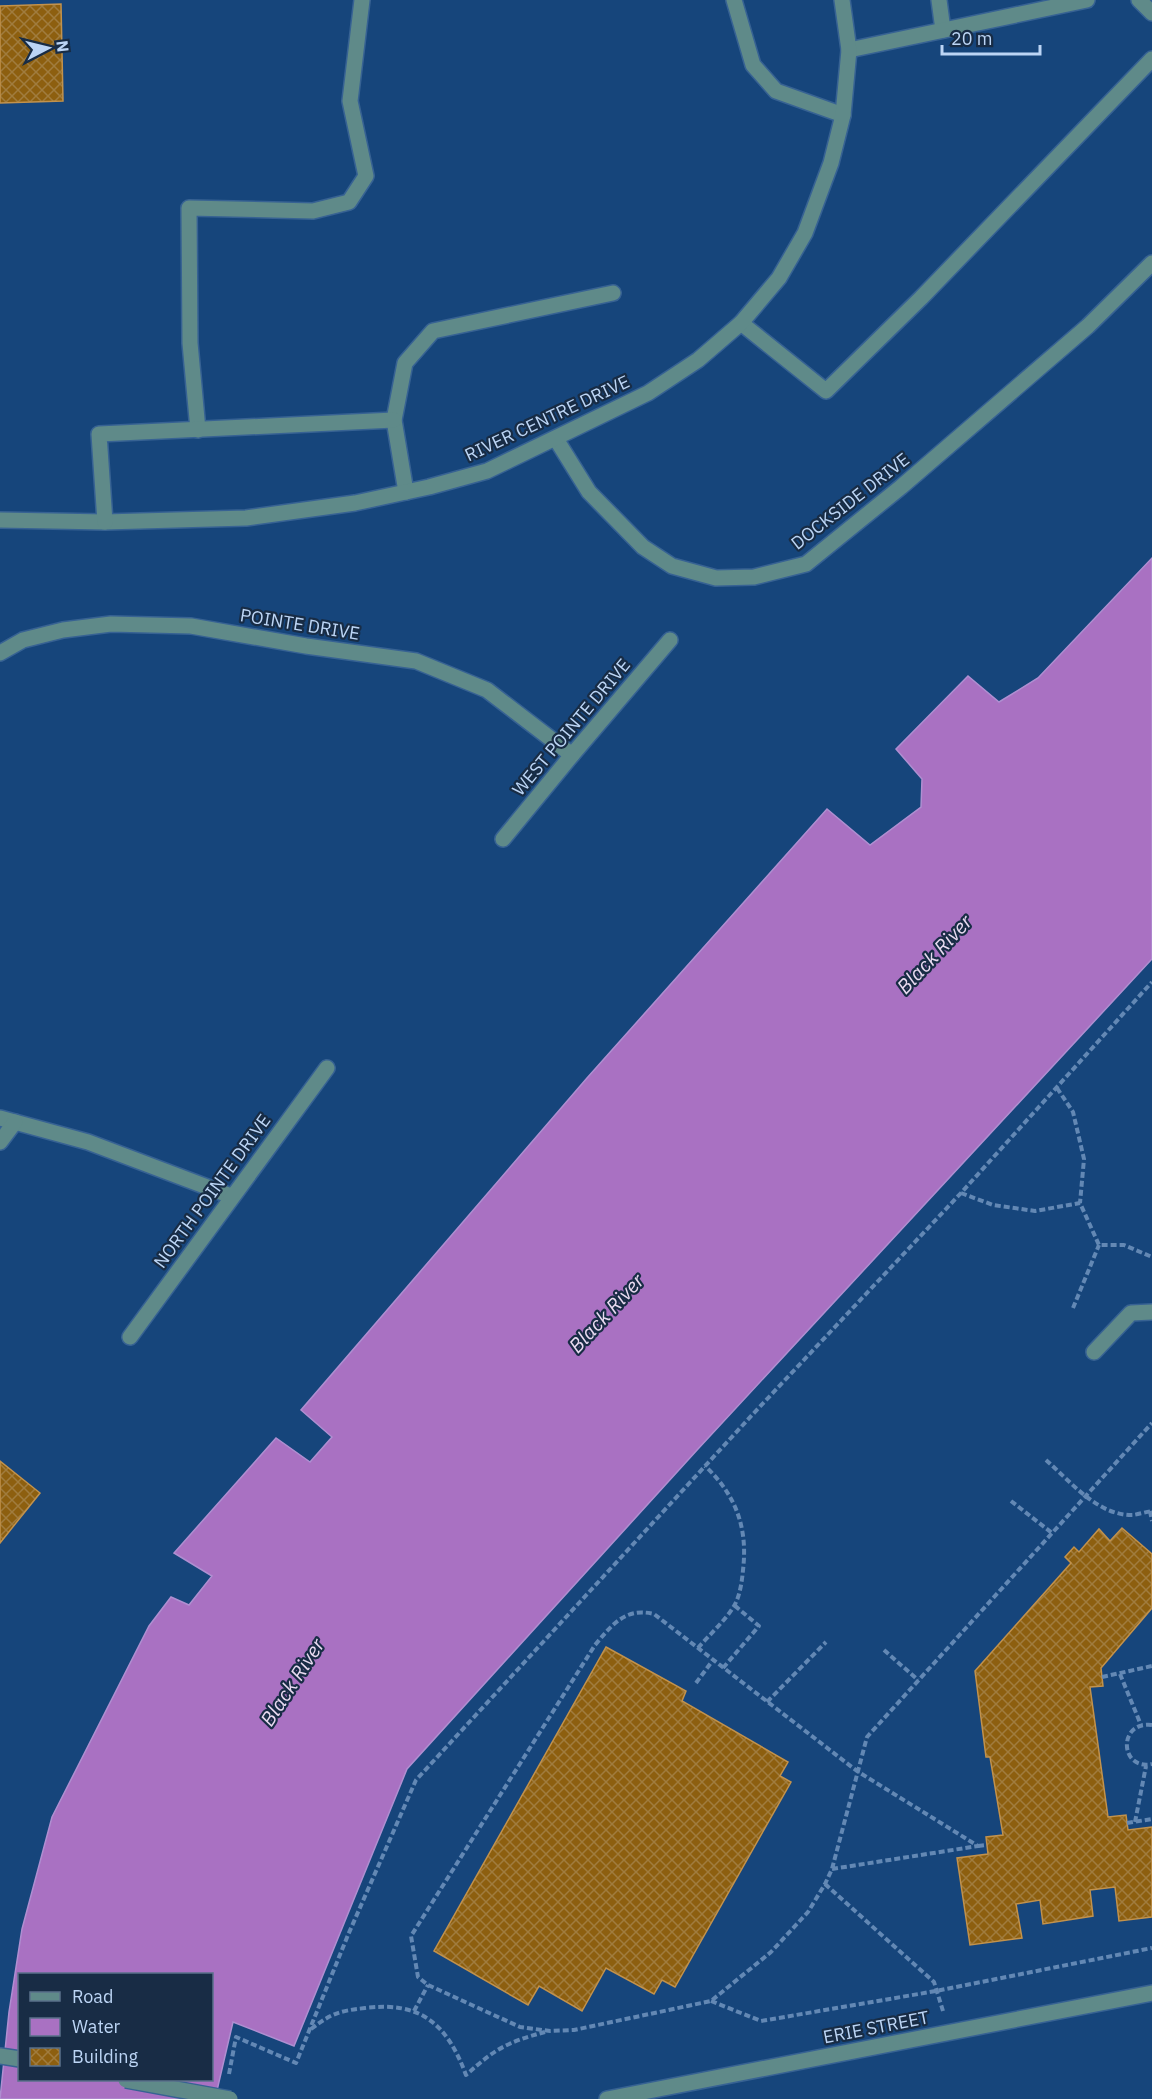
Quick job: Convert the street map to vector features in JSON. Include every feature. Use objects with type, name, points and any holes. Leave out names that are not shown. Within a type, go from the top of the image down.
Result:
[{"type":"street","points":[[198,430],[190,343],[189,208],[313,211],[349,202],[366,176],[350,101],[363,0]]},
{"type":"street","points":[[734,0],[753,65],[776,92],[843,115]]},
{"type":"street","name":"RIVER CENTRE DRIVE","points":[[0,520],[105,522],[246,518],[355,503],[487,471],[648,393],[698,360],[741,323],[778,278],[805,233],[831,163],[843,115],[849,50],[842,0]]},
{"type":"street","points":[[939,0],[943,30]]},
{"type":"street","points":[[849,50],[1087,0]]},
{"type":"street","points":[[1139,0],[1152,14]]},
{"type":"street","points":[[741,323],[826,391],[929,290],[1152,59]]},
{"type":"street","name":"DOCKSIDE DRIVE","points":[[556,438],[589,492],[643,548],[672,566],[716,578],[754,577],[806,564],[901,487],[1088,326],[1152,263]]},
{"type":"street","points":[[406,492],[394,420],[405,363],[433,331],[613,292]]},
{"type":"street","points":[[105,522],[99,434],[394,420]]},
{"type":"street","name":"POINTE DRIVE","points":[[0,653],[23,640],[63,630],[111,624],[191,626],[306,646],[416,661],[487,690],[572,755]]},
{"type":"street","name":"WEST POINTE DRIVE","points":[[503,839],[670,640]]},
{"type":"street","name":"NORTH POINTE DRIVE","points":[[130,1336],[327,1068]]},
{"type":"street","points":[[0,1142],[7,1120],[88,1142],[231,1196]]},
{"type":"street","points":[[1094,1352],[1131,1313],[1152,1312]]},
{"type":"street","name":"ERIE STREET","points":[[607,2099],[640,2096],[1152,1993]]},
{"type":"street","points":[[0,2056],[18,2060]]},
{"type":"street","points":[[136,2081],[230,2099]]},
{"type":"path","points":[[228,2078],[236,2037],[296,2063],[348,1935],[416,1780],[705,1466],[962,1193],[1152,982]]},
{"type":"path","points":[[1057,1088],[1073,1112],[1084,1159],[1080,1203],[1099,1245],[1073,1308]]},
{"type":"path","points":[[962,1193],[993,1205],[1035,1210],[1080,1203]]},
{"type":"path","points":[[1099,1245],[1124,1245],[1152,1257]]},
{"type":"path","points":[[978,1846],[857,1771],[654,1614],[643,1611],[618,1619],[595,1645],[411,1936],[418,1977],[428,1985],[520,2027],[550,2031],[574,2030],[711,2001],[771,1952],[807,1912],[825,1884],[832,1869],[857,1771],[867,1737],[1152,1423]]},
{"type":"path","points":[[1046,1460],[1104,1509],[1133,1515],[1151,1511],[1152,1521]]},
{"type":"path","points":[[698,1648],[734,1605],[742,1581],[745,1538],[734,1503],[718,1478],[705,1466]]},
{"type":"path","points":[[1011,1501],[1052,1533]]},
{"type":"path","points":[[723,1668],[759,1626],[734,1605]]},
{"type":"path","points":[[768,1702],[826,1642]]},
{"type":"path","points":[[884,1650],[918,1680]]},
{"type":"path","points":[[696,1683],[713,1660]]},
{"type":"path","points":[[1102,1677],[1152,1666]]},
{"type":"path","points":[[1120,1674],[1141,1725]]},
{"type":"path","points":[[1152,1725],[1141,1725],[1132,1730],[1127,1738],[1126,1748],[1130,1757],[1137,1763],[1146,1766],[1152,1764]]},
{"type":"path","points":[[1135,1822],[1146,1766]]},
{"type":"path","points":[[1127,1822],[1152,1819]]},
{"type":"path","points":[[832,1869],[987,1845]]},
{"type":"path","points":[[825,1884],[934,1982],[950,2033]]},
{"type":"path","points":[[711,2001],[761,2020],[936,1991],[1152,1948]]},
{"type":"path","points":[[414,2010],[428,1985]]},
{"type":"path","points":[[310,2029],[336,2012],[395,2006],[414,2010],[438,2026],[447,2037],[466,2075],[495,2050],[519,2038],[550,2031]]},
{"type":"water","name":"Black River","points":[[1152,558],[1152,959],[698,1449],[407,1769],[294,2046],[233,2022],[215,2099],[0,2099],[9,2012],[22,1929],[52,1817],[149,1626],[171,1597],[189,1605],[212,1576],[174,1553],[276,1438],[310,1462],[332,1437],[301,1410],[587,1078],[827,809],[870,845],[921,807],[922,779],[896,749],[968,676],[999,702],[1038,678]]},
{"type":"building","points":[[61,4],[63,101],[0,103],[0,6]]},
{"type":"building","points":[[0,1461],[40,1493],[0,1543]]},
{"type":"building","points":[[1122,1528],[1152,1554],[1152,1608],[1101,1668],[1103,1686],[1090,1687],[1108,1817],[1126,1815],[1128,1830],[1152,1827],[1152,1917],[1119,1921],[1115,1887],[1090,1890],[1093,1916],[1043,1924],[1040,1900],[1016,1904],[1022,1938],[970,1945],[957,1858],[988,1854],[986,1837],[1003,1835],[990,1757],[986,1757],[975,1671],[1071,1563],[1065,1557],[1074,1547],[1079,1552],[1099,1529],[1110,1541]]},
{"type":"building","points":[[606,1647],[686,1691],[682,1701],[788,1762],[780,1776],[791,1782],[675,1987],[662,1980],[654,1994],[606,1968],[582,2011],[539,1986],[528,2005],[434,1951]]}]
